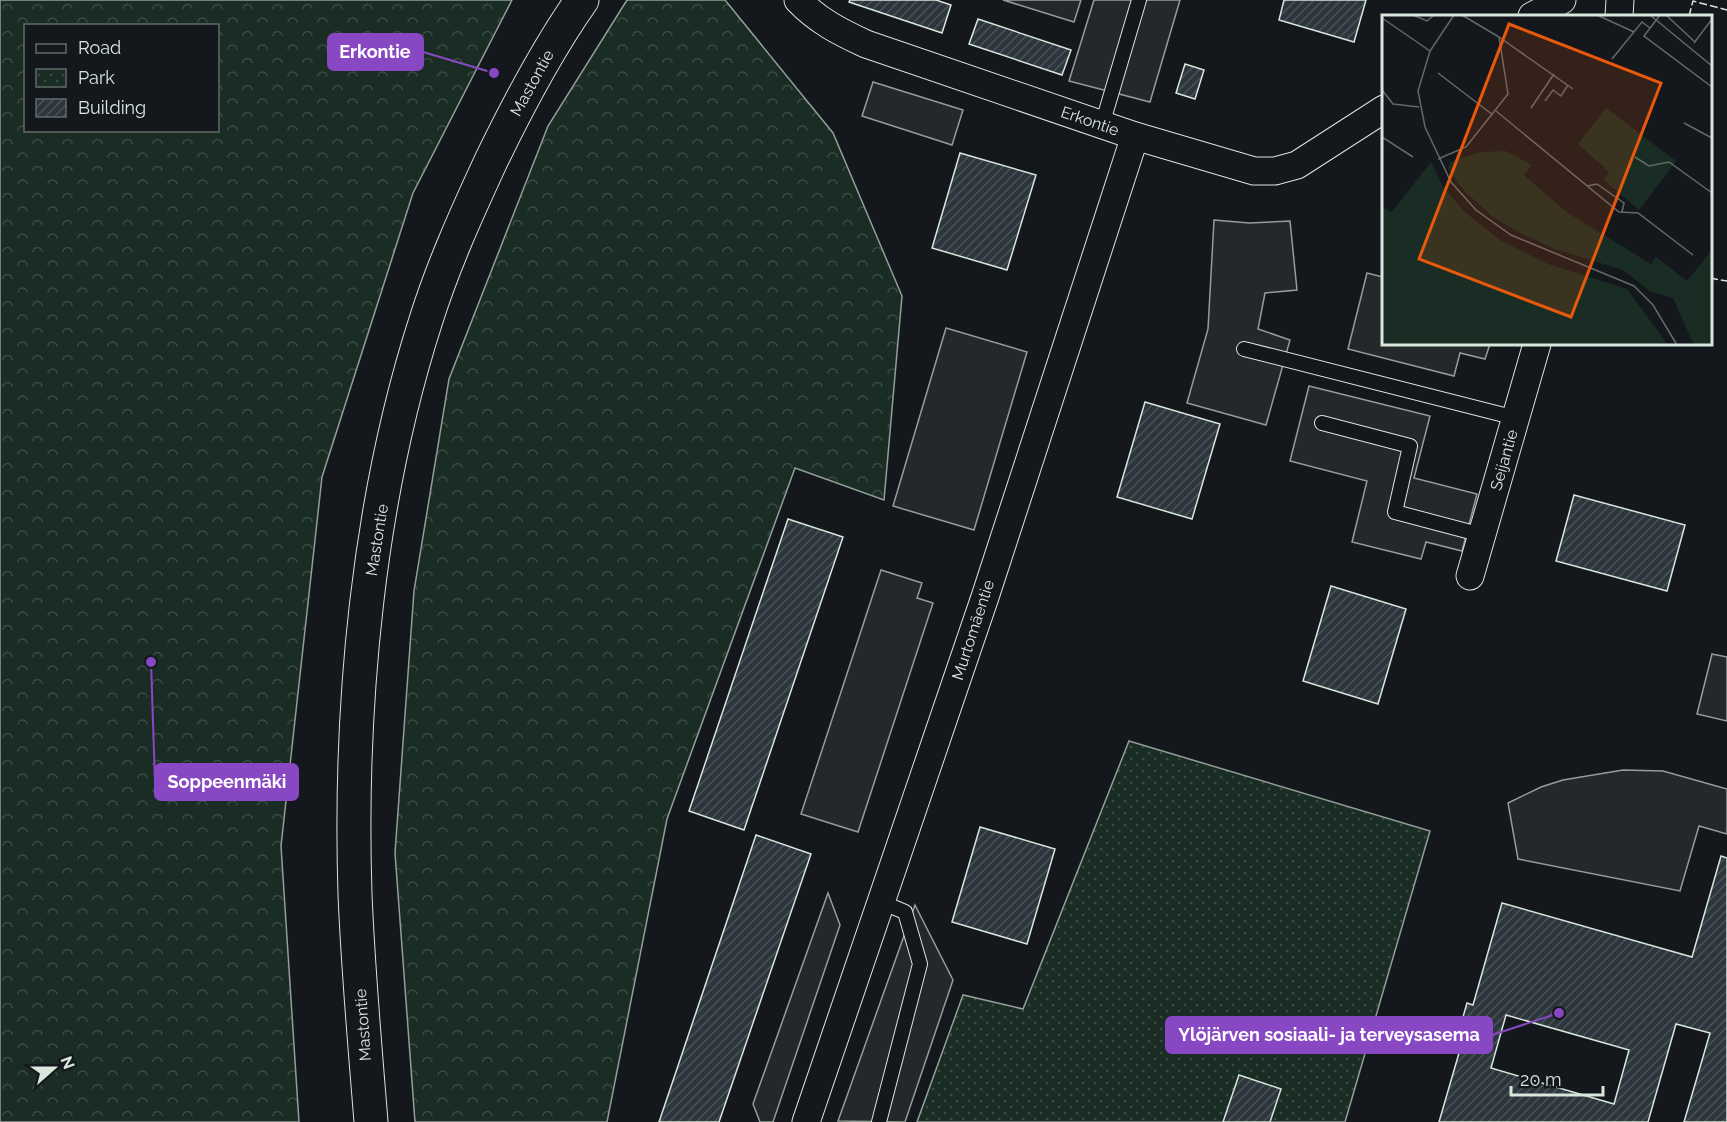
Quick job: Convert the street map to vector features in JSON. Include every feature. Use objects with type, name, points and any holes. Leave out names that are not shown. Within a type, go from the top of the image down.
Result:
[{"type":"main road","name":"Mastontie","points":[[371,1122],[355,892],[357,730],[365,622],[376,535],[405,392],[426,320],[452,246],[526,91],[582,0]]},
{"type":"street","name":"Erkontie","points":[[798,0],[820,20],[866,44],[1102,125],[1254,171],[1275,171],[1297,165],[1382,110]]},
{"type":"street","points":[[1534,15],[1562,0]]},
{"type":"street","points":[[1619,15],[1620,0]]},
{"type":"street","name":"Murtomäentie","points":[[806,1122],[985,597],[1136,136]]},
{"type":"street","name":"Seijantie","points":[[1470,576],[1537,345]]},
{"type":"lane","points":[[1102,125],[1139,0]]},
{"type":"lane","points":[[1244,349],[1516,417]]},
{"type":"lane","points":[[1322,423],[1410,446],[1395,512],[1482,535]]},
{"type":"lane","points":[[879,1122],[920,964],[905,912],[881,902]]},
{"type":"green space","points":[[0,0],[512,0],[413,193],[322,477],[281,846],[299,1122],[0,1122]]},
{"type":"green space","points":[[627,0],[725,0],[833,133],[902,296],[884,500],[795,468],[667,819],[607,1122],[415,1122],[395,853],[414,591],[449,379],[548,126]]},
{"type":"green space","points":[[1129,741],[1430,831],[1345,1122],[917,1122],[963,995],[1023,1009]]},
{"type":"shaded area","points":[[1003,0],[1081,0],[1074,22]]},
{"type":"shaded area","points":[[1094,0],[1180,0],[1150,102],[1069,81]]},
{"type":"shaded area","points":[[873,82],[963,110],[952,145],[862,116]]},
{"type":"shaded area","points":[[1214,220],[1249,223],[1290,221],[1297,290],[1265,293],[1258,329],[1290,340],[1266,425],[1187,403],[1208,329]]},
{"type":"shaded area","points":[[1367,273],[1382,277],[1382,345],[1490,345],[1485,359],[1460,353],[1454,376],[1348,349]]},
{"type":"shaded area","points":[[946,328],[1027,352],[974,530],[893,506]]},
{"type":"shaded area","points":[[1309,386],[1430,416],[1414,478],[1477,494],[1462,551],[1426,542],[1421,559],[1352,542],[1367,481],[1290,461]]},
{"type":"shaded area","points":[[881,570],[922,583],[917,598],[933,603],[858,832],[801,814]]},
{"type":"shaded area","points":[[1712,654],[1727,657],[1727,721],[1697,714]]},
{"type":"shaded area","points":[[1623,770],[1663,771],[1727,789],[1727,834],[1699,826],[1680,891],[1518,859],[1508,803],[1541,787],[1563,780]]},
{"type":"shaded area","points":[[828,893],[840,925],[773,1122],[760,1122],[753,1104]]},
{"type":"shaded area","points":[[915,905],[953,980],[905,1122],[838,1121]]},
{"type":"building","points":[[850,0],[936,0],[951,5],[942,33],[849,2]]},
{"type":"building","points":[[1284,0],[1366,0],[1354,42],[1279,20]]},
{"type":"building","points":[[978,19],[1071,50],[1062,75],[969,44]]},
{"type":"building","points":[[1185,64],[1204,70],[1195,99],[1176,93]]},
{"type":"building","points":[[960,153],[1036,175],[1007,270],[932,248]]},
{"type":"building","points":[[1145,402],[1220,424],[1192,519],[1117,497]]},
{"type":"building","points":[[1574,495],[1685,525],[1667,591],[1556,561]]},
{"type":"building","points":[[788,519],[843,537],[744,830],[689,811]]},
{"type":"building","points":[[1331,586],[1406,609],[1378,704],[1303,681]]},
{"type":"building","points":[[980,827],[1055,849],[1027,944],[952,922]]},
{"type":"building","points":[[756,835],[811,854],[719,1122],[659,1122]]},
{"type":"building","points":[[1721,856],[1727,858],[1727,1122],[1684,1122],[1710,1033],[1676,1024],[1648,1122],[1439,1122],[1459,1053],[1453,1052],[1467,1003],[1473,1005],[1502,903],[1692,957]],"holes":[[[1506,1015],[1629,1050],[1614,1104],[1491,1068]]]},
{"type":"building","points":[[1239,1075],[1281,1089],[1270,1122],[1223,1122]]},
{"type":"fence","points":[[1689,15],[1693,1],[1727,10]]},
{"type":"fence","points":[[1712,278],[1727,281]]},
{"type":"place","name":"Erkontie","points":[[494,73]]},
{"type":"place","name":"Soppeenmäki","points":[[151,662]]},
{"type":"place","name":"Ylöjärven sosiaali- ja terveysasema","points":[[1559,1013]]}]
